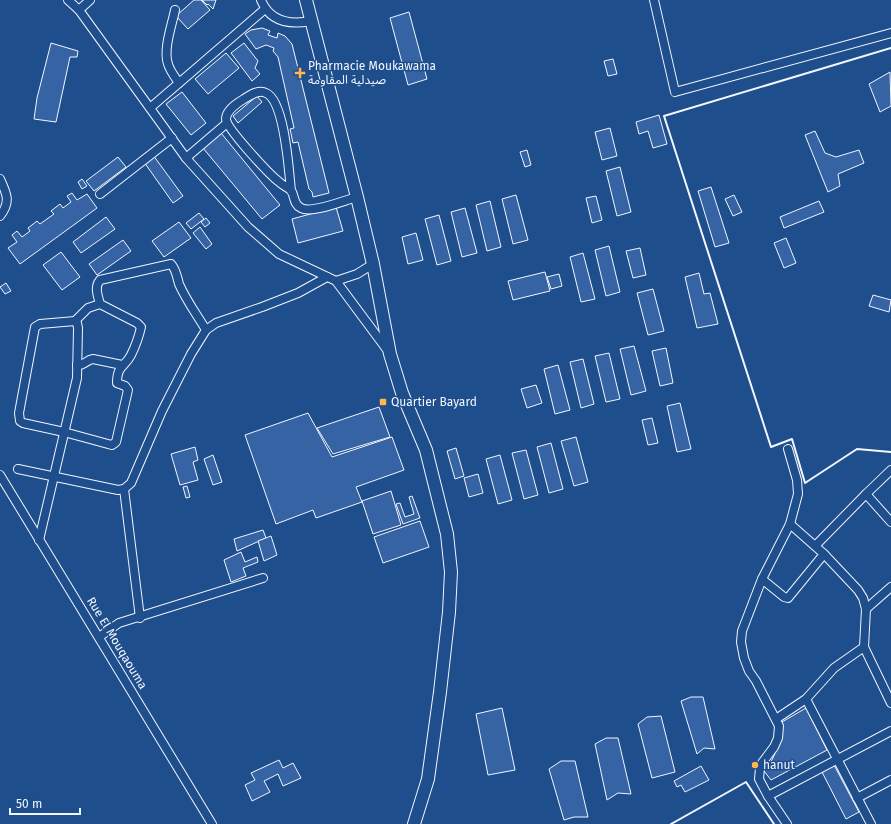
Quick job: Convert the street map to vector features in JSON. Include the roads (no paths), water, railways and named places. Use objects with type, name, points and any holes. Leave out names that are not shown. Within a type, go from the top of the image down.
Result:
[{"type":"main road","points":[[306,0],[373,264],[390,354],[402,393],[426,450],[447,534],[451,572],[449,612],[440,692],[428,779],[424,796],[414,824]]},
{"type":"street","points":[[68,0],[79,10],[186,158],[248,228],[279,254],[336,281],[390,354]]},
{"type":"street","points":[[79,10],[90,0]]},
{"type":"street","points":[[261,0],[265,9],[278,19],[293,23],[311,21]]},
{"type":"street","points":[[654,0],[675,92],[891,33]]},
{"type":"street","points":[[150,108],[265,9]]},
{"type":"street","points":[[175,10],[167,50],[167,60],[179,83]]},
{"type":"street","points":[[291,191],[277,181],[246,147],[227,123],[226,117],[228,112],[242,100],[256,92],[268,93],[279,112],[284,130],[291,191],[296,204],[301,208],[312,210],[357,197]]},
{"type":"street","points":[[186,158],[227,123]]},
{"type":"street","points":[[100,194],[172,138]]},
{"type":"street","points":[[0,179],[7,193],[6,205],[0,216]]},
{"type":"street","points":[[100,304],[97,284],[100,280],[171,264],[174,267],[179,284],[206,330]]},
{"type":"street","points":[[336,281],[357,274],[373,264]]},
{"type":"street","points":[[18,469],[118,490],[124,489],[131,483],[162,411],[191,354],[206,330],[216,323],[262,308],[298,293],[327,277]]},
{"type":"street","points":[[100,304],[137,323],[141,327],[131,355],[120,368],[117,382],[125,386],[128,390],[116,442],[112,445],[23,423],[18,417],[35,327],[40,324],[75,321],[88,308],[100,304]]},
{"type":"street","points":[[39,540],[77,378],[78,328],[75,321]]},
{"type":"street","points":[[77,366],[85,364],[89,359],[122,364]]},
{"type":"street","points":[[787,824],[768,796],[759,779],[762,763],[774,748],[778,738],[779,726],[756,681],[749,671],[744,658],[741,642],[742,631],[762,579],[790,524],[798,494],[798,487],[788,449]]},
{"type":"street","points":[[816,546],[891,470]]},
{"type":"street","name":"Rue El Mouqaouma","points":[[0,476],[212,824]]},
{"type":"street","points":[[124,489],[140,618]]},
{"type":"street","points":[[866,494],[891,522]]},
{"type":"street","points":[[790,524],[824,554],[858,590],[863,598],[866,609],[864,647],[891,703]]},
{"type":"street","points":[[762,579],[784,598],[788,598],[824,554]]},
{"type":"street","points":[[99,637],[119,624],[263,578]]},
{"type":"street","points":[[866,609],[891,587]]},
{"type":"street","points":[[776,719],[806,699],[834,668],[864,647]]},
{"type":"street","points":[[806,699],[871,824]]},
{"type":"street","points":[[768,796],[891,731]]},
{"type":"street","points":[[857,798],[891,780]]},
{"type":"place","name":"Pharmacie Moukawama صيدلية المقاومة","points":[[300,73]]},
{"type":"place","name":"Quartier Bayard","points":[[383,402]]},
{"type":"place","name":"hanut","points":[[755,765]]}]
